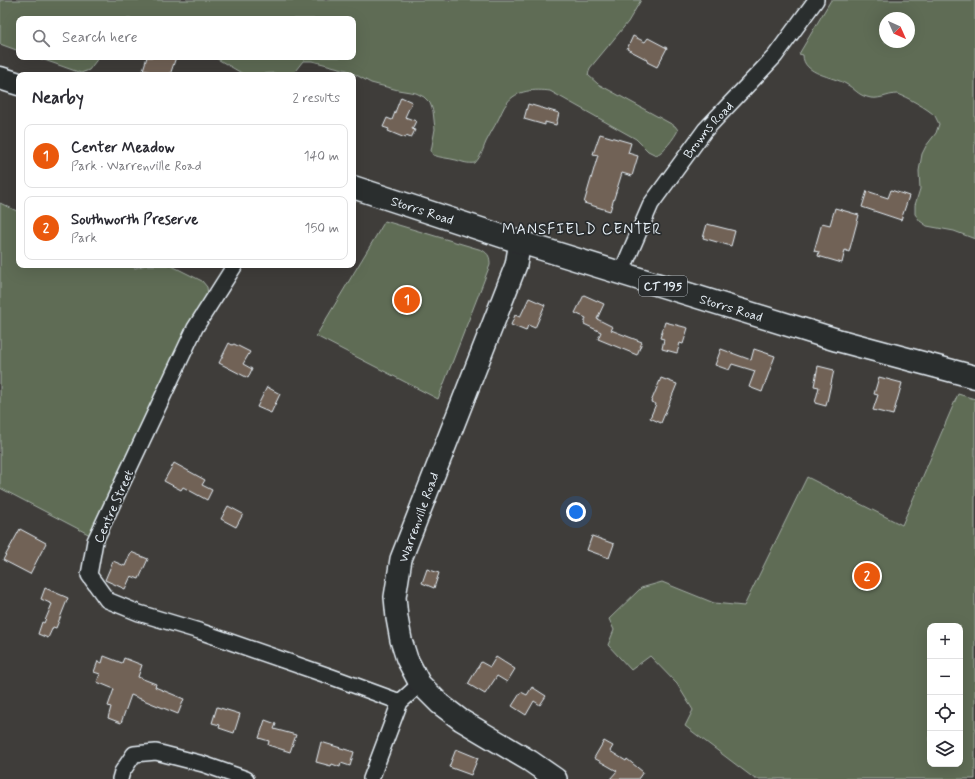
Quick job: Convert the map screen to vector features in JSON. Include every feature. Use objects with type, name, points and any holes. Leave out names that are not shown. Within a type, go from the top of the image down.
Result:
[{"type":"main road","points":[[0,78],[16,83]]},
{"type":"main road","name":"Storrs Road","points":[[356,189],[520,242],[837,340],[975,378]]},
{"type":"main road","name":"Warrenville Road","points":[[520,242],[516,265],[401,559],[395,597],[401,640],[420,684],[440,704],[461,720],[530,761],[556,779]]},
{"type":"street","name":"Browns Road","points":[[621,273],[651,204],[705,130],[774,56],[816,0]]},
{"type":"street","name":"Centre Street","points":[[233,268],[195,328],[95,540],[89,575],[107,600],[139,613],[199,631],[325,674],[400,702]]},
{"type":"street","points":[[371,779],[400,702],[420,684]]},
{"type":"street","points":[[120,779],[122,772],[134,754],[156,752],[203,764],[246,779]]},
{"type":"green space","points":[[0,0],[641,0],[628,22],[590,68],[588,75],[598,84],[675,126],[678,130],[662,151],[656,155],[648,151],[636,139],[550,91],[532,90],[515,95],[511,99],[503,109],[481,155],[475,163],[465,163],[433,155],[431,151],[435,129],[433,111],[430,103],[424,97],[416,93],[371,83],[356,75],[356,72],[351,72],[312,61],[303,61],[294,72],[240,72],[219,60],[356,60],[356,16],[16,16],[16,50],[0,44]]},
{"type":"green space","points":[[831,0],[975,0],[975,239],[954,231],[927,226],[920,221],[915,214],[915,205],[920,189],[919,171],[922,154],[936,133],[939,124],[935,116],[917,103],[897,94],[879,98],[864,96],[840,81],[813,71],[804,62],[803,55],[799,54]]},
{"type":"green space","points":[[44,60],[97,60],[89,70],[78,72]]},
{"type":"green space","points":[[0,203],[16,211],[16,268],[176,268],[202,281],[207,287],[208,296],[92,536],[0,488]]},
{"type":"green space","points":[[385,221],[482,250],[488,254],[490,265],[438,399],[316,336]]},
{"type":"green space","points":[[958,394],[975,399],[975,779],[755,779],[685,726],[693,710],[677,684],[650,656],[631,670],[608,645],[614,630],[609,619],[641,588],[662,582],[714,603],[744,606],[807,477],[902,525]]},
{"type":"building","points":[[633,36],[645,42],[648,38],[667,48],[657,67],[647,62],[648,60],[627,49]]},
{"type":"building","points":[[146,60],[175,60],[171,72],[152,72],[143,70]]},
{"type":"building","points":[[401,97],[412,102],[405,117],[416,121],[412,129],[415,130],[411,138],[406,136],[405,138],[388,131],[389,129],[383,127],[387,118],[392,120]]},
{"type":"building","points":[[528,104],[559,113],[556,125],[545,122],[545,125],[524,119]]},
{"type":"building","points":[[600,134],[631,143],[628,153],[638,156],[632,176],[622,173],[610,211],[584,203],[598,155],[593,154]]},
{"type":"building","points":[[891,190],[909,196],[901,220],[862,207],[867,191],[888,198]]},
{"type":"building","points":[[835,208],[859,215],[849,252],[845,250],[842,263],[818,256],[819,252],[814,251],[822,223],[830,225]]},
{"type":"building","points":[[707,224],[735,231],[731,246],[703,238]]},
{"type":"building","points":[[584,295],[604,304],[597,319],[613,327],[611,330],[642,342],[637,355],[598,339],[601,332],[584,324],[586,318],[575,313]]},
{"type":"building","points":[[529,298],[545,305],[535,328],[528,325],[526,331],[511,325],[515,315],[520,317]]},
{"type":"building","points":[[665,322],[688,328],[683,344],[680,343],[677,353],[662,349],[664,339],[660,338]]},
{"type":"building","points":[[229,343],[250,352],[243,364],[252,369],[248,378],[219,363]]},
{"type":"building","points":[[721,349],[751,360],[754,349],[775,356],[762,392],[749,387],[755,371],[732,364],[729,370],[715,365]]},
{"type":"building","points":[[818,366],[834,370],[826,406],[815,403],[819,387],[814,386]]},
{"type":"building","points":[[879,377],[902,383],[893,415],[873,410],[878,395],[874,394]]},
{"type":"building","points":[[661,378],[677,384],[661,423],[650,418],[656,404],[651,402]]},
{"type":"building","points":[[267,387],[280,394],[271,413],[257,407]]},
{"type":"building","points":[[174,463],[205,480],[202,485],[212,490],[207,500],[183,487],[181,490],[164,481]]},
{"type":"building","points":[[228,506],[243,514],[236,527],[221,519]]},
{"type":"building","points":[[20,529],[46,543],[30,574],[3,560]]},
{"type":"building","points":[[592,536],[614,544],[609,558],[587,550]]},
{"type":"building","points":[[131,552],[148,559],[139,579],[131,576],[125,589],[105,580],[113,561],[125,566]]},
{"type":"building","points":[[427,569],[439,573],[434,588],[422,583]]},
{"type":"building","points":[[45,588],[68,598],[56,628],[53,627],[48,638],[38,634],[42,622],[44,623],[52,604],[41,599]]},
{"type":"building","points":[[104,656],[122,663],[124,658],[142,665],[138,677],[156,684],[155,687],[184,699],[178,714],[131,695],[121,723],[108,718],[111,707],[108,706],[114,689],[97,682],[100,674],[94,672],[98,661],[102,663]]},
{"type":"building","points":[[496,657],[515,669],[507,682],[497,676],[485,694],[468,684],[481,662],[490,667]]},
{"type":"building","points":[[532,687],[546,696],[540,705],[534,701],[526,715],[512,706],[521,692],[527,695]]},
{"type":"building","points":[[217,707],[240,714],[234,733],[219,728],[220,725],[212,723]]},
{"type":"building","points":[[265,720],[276,724],[274,729],[296,735],[290,752],[268,745],[269,741],[259,738]]},
{"type":"building","points":[[604,741],[613,746],[610,751],[626,761],[627,759],[643,772],[638,779],[610,779],[617,771],[594,758]]},
{"type":"building","points":[[321,742],[354,752],[350,766],[341,763],[340,767],[332,764],[331,766],[316,762]]},
{"type":"building","points":[[456,749],[478,758],[471,775],[449,767]]},
{"type":"place","name":"Center Meadow","points":[[407,300]]},
{"type":"place","name":"Southworth Preserve","points":[[867,576]]},
{"type":"district","name":"MANSFIELD CENTER","points":[[582,229]]}]
